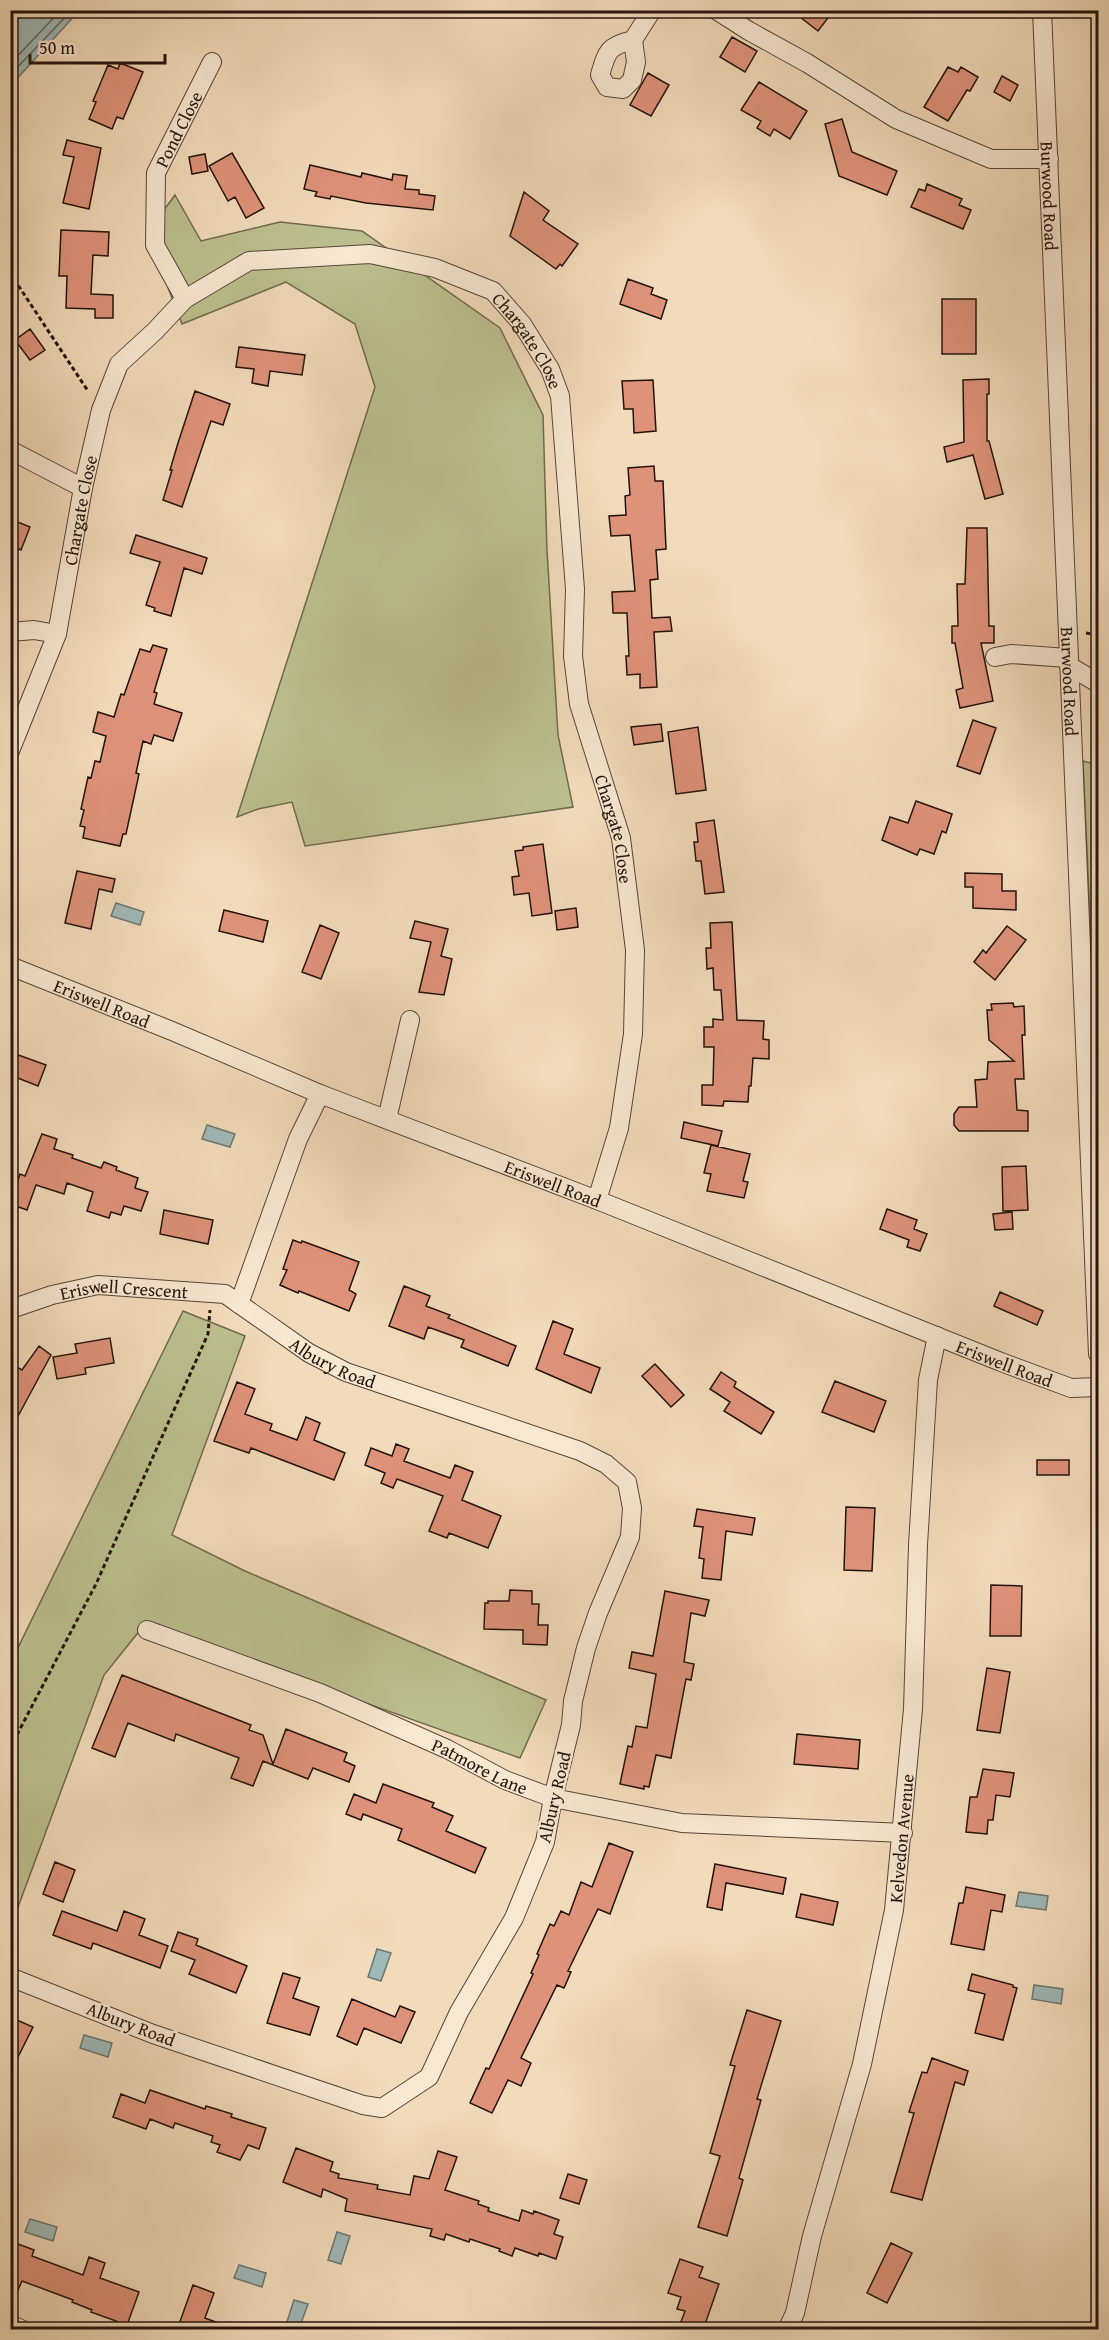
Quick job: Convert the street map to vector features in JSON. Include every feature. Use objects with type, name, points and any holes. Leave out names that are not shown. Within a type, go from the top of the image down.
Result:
[{"type":"street","points":[[633,40],[652,10]]},
{"type":"street","points":[[716,10],[807,63],[896,119],[991,159],[1049,159]]},
{"type":"street","name":"Burwood Road","points":[[1042,10],[1098,1354]]},
{"type":"street","name":"Pond Close","points":[[185,299],[155,244],[156,173],[212,62]]},
{"type":"street","name":"Chargate Close","points":[[10,752],[57,634],[83,488],[101,410],[119,364],[185,299],[249,261],[370,254],[435,268],[493,291],[522,324],[550,369],[560,396],[575,589],[573,656],[579,704],[621,838],[635,950],[633,1034],[619,1128],[597,1200]]},
{"type":"street","points":[[10,450],[83,488]]},
{"type":"street","points":[[10,632],[34,630],[57,634]]},
{"type":"street","points":[[995,657],[1011,654],[1069,662],[1098,683]]},
{"type":"street","name":"Eriswell Road","points":[[10,966],[320,1094],[597,1200],[1064,1386],[1098,1387]]},
{"type":"street","points":[[387,1119],[410,1020]]},
{"type":"street","points":[[239,1304],[298,1139],[320,1094]]},
{"type":"street","name":"Eriswell Crescent","points":[[10,1311],[52,1295],[98,1285],[225,1294],[239,1304]]},
{"type":"street","name":"Albury Road","points":[[10,1977],[153,2034],[278,2078],[382,2109],[429,2077],[459,2012],[514,1918],[546,1842],[553,1798],[571,1725],[573,1701],[586,1648],[598,1612],[630,1537],[632,1508],[627,1482],[606,1464],[580,1450],[346,1372],[309,1353],[239,1304]]},
{"type":"street","name":"Kelvedon Avenue","points":[[787,2330],[795,2313],[812,2236],[862,2064],[894,1910],[913,1709],[918,1545],[928,1380],[937,1336]]},
{"type":"street","name":"Patmore Lane","points":[[147,1630],[242,1663],[340,1701],[447,1749],[505,1780],[553,1798],[682,1823],[903,1833]]},
{"type":"street","points":[[10,2324],[23,2330]]},
{"type":"path","points":[[10,273],[101,410]]},
{"type":"path","points":[[10,1748],[96,1584],[208,1334],[212,1293]]},
{"type":"green space","points":[[175,195],[201,241],[280,222],[362,231],[500,328],[543,415],[547,550],[558,735],[573,807],[305,846],[292,802],[258,809],[237,817],[375,387],[355,324],[286,282],[182,324],[147,233]]},
{"type":"green space","points":[[1083,761],[1098,765],[1098,1097]]},
{"type":"green space","points":[[183,1311],[245,1336],[172,1535],[245,1571],[546,1700],[520,1758],[145,1624],[104,1675],[11,1926],[11,1662]]},
{"type":"water","points":[[10,11],[79,11],[11,85]]},
{"type":"water","points":[[116,903],[144,912],[140,925],[111,916]]},
{"type":"water","points":[[207,1125],[235,1134],[230,1147],[202,1139]]},
{"type":"water","points":[[1019,1892],[1048,1896],[1046,1910],[1016,1906]]},
{"type":"water","points":[[377,1949],[391,1953],[381,1981],[368,1977]]},
{"type":"water","points":[[1034,1985],[1063,1989],[1061,2004],[1032,1999]]},
{"type":"water","points":[[84,2035],[112,2043],[108,2057],[80,2048]]},
{"type":"water","points":[[30,2219],[57,2227],[53,2241],[25,2232]]},
{"type":"water","points":[[337,2232],[350,2236],[341,2264],[328,2260]]},
{"type":"water","points":[[239,2265],[266,2273],[262,2287],[234,2278]]},
{"type":"water","points":[[294,2300],[308,2304],[299,2329],[285,2328]]},
{"type":"building","points":[[791,10],[834,10],[818,31]]},
{"type":"building","points":[[732,37],[757,51],[745,72],[720,57]]},
{"type":"building","points":[[120,63],[143,72],[123,119],[117,117],[112,129],[89,119],[96,102],[93,101],[108,65],[118,69]]},
{"type":"building","points":[[948,67],[958,72],[961,67],[978,77],[948,121],[924,107]]},
{"type":"building","points":[[648,73],[669,85],[651,116],[630,105]]},
{"type":"building","points":[[1002,76],[1018,85],[1010,101],[994,92]]},
{"type":"building","points":[[759,82],[807,111],[790,139],[774,129],[770,136],[757,128],[761,121],[741,110]]},
{"type":"building","points":[[842,119],[852,152],[897,171],[887,195],[839,176],[825,124]]},
{"type":"building","points":[[67,140],[101,148],[89,209],[63,203],[74,157],[63,155]]},
{"type":"building","points":[[232,153],[264,208],[246,218],[235,197],[228,201],[209,166]]},
{"type":"building","points":[[205,154],[208,171],[192,174],[189,157]]},
{"type":"building","points":[[310,165],[361,177],[362,173],[392,180],[393,174],[407,176],[405,189],[419,190],[419,194],[435,196],[433,210],[366,203],[331,196],[330,199],[315,196],[317,192],[304,189]]},
{"type":"building","points":[[927,184],[962,199],[959,205],[971,210],[963,229],[911,207],[919,189],[925,191]]},
{"type":"building","points":[[524,192],[549,211],[543,220],[578,244],[562,266],[560,264],[556,269],[510,236]]},
{"type":"building","points":[[61,230],[109,232],[108,256],[93,255],[91,294],[113,295],[113,318],[95,318],[95,309],[66,308],[67,276],[59,276]]},
{"type":"building","points":[[628,279],[653,288],[651,294],[667,300],[661,319],[620,304]]},
{"type":"building","points":[[942,299],[976,299],[976,354],[942,354]]},
{"type":"building","points":[[30,329],[45,350],[30,360],[15,340]]},
{"type":"building","points":[[239,347],[305,355],[302,375],[270,371],[268,386],[252,383],[254,369],[236,367]]},
{"type":"building","points":[[989,379],[987,441],[989,441],[1003,494],[985,499],[973,455],[947,462],[944,447],[964,442],[963,380]]},
{"type":"building","points":[[653,380],[656,431],[634,433],[633,409],[624,409],[622,381]]},
{"type":"building","points":[[195,391],[230,404],[223,425],[211,421],[182,507],[163,500]]},
{"type":"building","points":[[654,466],[655,481],[663,481],[666,549],[656,550],[658,579],[650,580],[652,618],[670,617],[672,631],[654,632],[657,687],[640,688],[640,674],[627,675],[626,656],[629,656],[627,613],[613,613],[612,592],[635,591],[630,535],[611,536],[609,516],[626,515],[625,496],[630,495],[628,468]]},
{"type":"building","points":[[10,519],[30,527],[21,550],[10,545]]},
{"type":"building","points":[[967,528],[987,528],[989,626],[994,626],[994,643],[981,643],[993,701],[960,708],[956,690],[963,688],[955,643],[952,643],[952,626],[958,626],[957,584],[965,584]]},
{"type":"building","points":[[136,535],[207,558],[202,574],[184,568],[171,616],[154,611],[155,608],[146,605],[160,562],[130,553]]},
{"type":"building","points":[[153,645],[167,649],[154,692],[157,693],[154,704],[182,713],[173,741],[154,735],[151,744],[143,741],[136,773],[139,774],[126,834],[123,834],[120,846],[83,838],[85,827],[80,826],[84,810],[81,809],[88,777],[91,778],[95,761],[100,762],[106,736],[93,732],[98,712],[114,717],[140,649],[150,652]]},
{"type":"building","points":[[973,720],[996,728],[980,774],[957,766]]},
{"type":"building","points":[[661,724],[663,741],[634,745],[631,727]]},
{"type":"building","points":[[698,727],[706,790],[676,794],[668,732]]},
{"type":"building","points":[[916,801],[952,814],[946,833],[942,831],[934,854],[920,849],[917,855],[882,840],[890,817],[908,823]]},
{"type":"building","points":[[714,820],[724,892],[705,894],[701,861],[696,861],[694,842],[698,842],[696,823]]},
{"type":"building","points":[[543,844],[552,913],[532,916],[529,893],[514,895],[512,877],[519,876],[515,851],[523,850],[523,847]]},
{"type":"building","points":[[77,871],[115,879],[112,892],[99,889],[91,929],[65,923]]},
{"type":"building","points":[[965,873],[1002,874],[1002,891],[1016,891],[1016,910],[973,908],[973,887],[965,887]]},
{"type":"building","points":[[576,908],[578,927],[557,930],[555,911]]},
{"type":"building","points":[[224,910],[268,921],[263,942],[219,931]]},
{"type":"building","points":[[415,921],[448,929],[441,956],[452,959],[444,995],[419,992],[431,942],[410,938]]},
{"type":"building","points":[[732,922],[737,1020],[764,1021],[763,1039],[769,1040],[769,1059],[753,1058],[748,1102],[724,1101],[723,1106],[702,1105],[702,1085],[713,1085],[714,1047],[704,1047],[704,1027],[713,1027],[713,1019],[723,1020],[721,990],[714,990],[713,968],[707,969],[706,948],[711,948],[710,923]]},
{"type":"building","points":[[320,925],[339,933],[321,979],[302,972]]},
{"type":"building","points":[[1007,926],[1026,940],[995,980],[974,962],[983,950],[986,953]]},
{"type":"building","points":[[1013,1003],[1014,1007],[1024,1006],[1025,1035],[1022,1035],[1024,1079],[1015,1079],[1017,1110],[1028,1111],[1028,1131],[959,1131],[954,1125],[954,1114],[959,1107],[977,1107],[975,1080],[987,1079],[988,1062],[1014,1061],[989,1040],[987,1010],[992,1010],[991,1004]]},
{"type":"building","points":[[10,1052],[46,1065],[38,1086],[10,1075]]},
{"type":"building","points":[[684,1122],[722,1131],[718,1146],[681,1138]]},
{"type":"building","points":[[42,1134],[57,1139],[54,1149],[73,1155],[72,1158],[101,1168],[104,1162],[117,1167],[116,1170],[138,1178],[135,1188],[148,1192],[141,1211],[124,1206],[121,1215],[111,1212],[109,1218],[87,1211],[93,1192],[67,1183],[64,1194],[36,1185],[27,1210],[10,1204],[20,1174],[25,1176]]},
{"type":"building","points":[[711,1145],[750,1154],[743,1181],[748,1182],[744,1198],[707,1191],[711,1174],[704,1173]]},
{"type":"building","points":[[1026,1166],[1028,1210],[1003,1211],[1002,1167]]},
{"type":"building","points":[[887,1209],[917,1220],[914,1229],[927,1234],[920,1251],[907,1247],[909,1240],[880,1229]]},
{"type":"building","points":[[164,1210],[213,1220],[208,1244],[160,1234]]},
{"type":"building","points":[[1012,1212],[1013,1229],[995,1230],[993,1214]]},
{"type":"building","points":[[293,1240],[301,1243],[302,1241],[359,1262],[349,1290],[356,1294],[349,1311],[280,1285],[287,1270],[283,1269]]},
{"type":"building","points":[[404,1286],[430,1296],[426,1306],[450,1315],[448,1318],[516,1346],[508,1366],[461,1347],[464,1340],[428,1327],[424,1339],[389,1326]]},
{"type":"building","points":[[1000,1292],[1043,1311],[1037,1325],[994,1306]]},
{"type":"building","points":[[553,1321],[573,1329],[564,1354],[600,1368],[591,1393],[536,1369]]},
{"type":"building","points":[[110,1338],[114,1363],[85,1368],[86,1374],[57,1379],[53,1357],[77,1353],[75,1344]]},
{"type":"building","points":[[39,1346],[51,1355],[10,1431],[10,1363],[22,1370]]},
{"type":"building","points":[[655,1364],[684,1395],[671,1407],[642,1376]]},
{"type":"building","points":[[721,1372],[736,1382],[734,1387],[774,1412],[761,1434],[724,1411],[730,1402],[710,1389]]},
{"type":"building","points":[[835,1381],[886,1401],[874,1432],[822,1412]]},
{"type":"building","points":[[237,1382],[255,1389],[245,1414],[272,1424],[270,1430],[297,1440],[306,1417],[320,1423],[314,1440],[345,1453],[334,1480],[251,1448],[249,1453],[214,1441]]},
{"type":"building","points":[[396,1444],[409,1449],[404,1461],[450,1478],[455,1465],[473,1472],[462,1500],[501,1516],[488,1548],[449,1533],[447,1538],[429,1531],[443,1496],[397,1479],[393,1488],[381,1483],[385,1473],[365,1465],[371,1448],[392,1456]]},
{"type":"building","points":[[1037,1460],[1069,1460],[1069,1475],[1037,1475]]},
{"type":"building","points":[[846,1507],[875,1508],[872,1571],[844,1570]]},
{"type":"building","points":[[697,1509],[755,1518],[752,1535],[726,1531],[721,1580],[702,1578],[704,1559],[699,1558],[703,1527],[694,1526]]},
{"type":"building","points":[[991,1585],[1022,1586],[1021,1636],[990,1636]]},
{"type":"building","points":[[510,1590],[532,1591],[532,1604],[539,1604],[538,1625],[548,1625],[547,1645],[523,1644],[523,1630],[484,1629],[485,1603],[509,1601]]},
{"type":"building","points":[[665,1591],[709,1600],[705,1616],[691,1613],[684,1662],[694,1664],[691,1680],[686,1679],[671,1758],[656,1755],[649,1787],[644,1786],[644,1789],[620,1784],[628,1746],[632,1747],[636,1726],[647,1728],[656,1674],[629,1668],[632,1652],[653,1656]]},
{"type":"building","points":[[987,1668],[1010,1672],[1000,1733],[977,1730]]},
{"type":"building","points":[[122,1675],[251,1725],[249,1730],[263,1735],[273,1764],[286,1729],[347,1753],[344,1761],[355,1766],[349,1782],[313,1768],[308,1779],[263,1761],[253,1786],[231,1778],[239,1758],[176,1734],[174,1741],[128,1723],[115,1757],[92,1748]]},
{"type":"building","points":[[797,1734],[860,1740],[858,1769],[794,1764]]},
{"type":"building","points":[[983,1769],[1014,1773],[1010,1797],[996,1795],[993,1820],[988,1820],[987,1834],[966,1832],[970,1797],[977,1797]]},
{"type":"building","points":[[383,1784],[434,1803],[432,1807],[453,1816],[446,1831],[486,1848],[475,1873],[398,1840],[402,1829],[363,1814],[361,1820],[346,1814],[354,1794],[376,1803]]},
{"type":"building","points":[[609,1843],[633,1852],[610,1914],[598,1909],[568,1971],[571,1972],[564,1988],[557,1985],[521,2058],[531,2063],[521,2086],[508,2080],[492,2113],[470,2103],[486,2068],[489,2069],[533,1974],[531,1973],[539,1955],[537,1954],[550,1924],[554,1926],[561,1911],[569,1915],[581,1882],[592,1887]]},
{"type":"building","points":[[55,1862],[75,1870],[63,1902],[43,1894]]},
{"type":"building","points":[[715,1864],[786,1878],[783,1894],[726,1883],[722,1910],[707,1907]]},
{"type":"building","points":[[966,1887],[1005,1895],[1002,1912],[991,1910],[984,1950],[951,1944],[959,1903],[963,1903]]},
{"type":"building","points":[[801,1894],[838,1902],[833,1925],[796,1917]]},
{"type":"building","points":[[62,1911],[117,1931],[124,1911],[145,1919],[139,1935],[168,1946],[160,1968],[93,1943],[91,1949],[53,1935]]},
{"type":"building","points":[[178,1932],[198,1939],[196,1945],[247,1966],[236,1993],[189,1974],[195,1960],[171,1951]]},
{"type":"building","points":[[283,1973],[300,1978],[293,1998],[319,2007],[310,2035],[267,2023]]},
{"type":"building","points":[[972,1974],[1017,1988],[1003,2040],[975,2033],[985,1994],[968,1990]]},
{"type":"building","points":[[352,1999],[395,2017],[400,2006],[415,2012],[401,2043],[364,2028],[357,2045],[337,2036]]},
{"type":"building","points":[[747,2010],[781,2021],[757,2099],[761,2100],[739,2178],[743,2180],[727,2236],[698,2227],[720,2156],[710,2153],[735,2066],[730,2065]]},
{"type":"building","points":[[10,2017],[33,2027],[10,2073]]},
{"type":"building","points":[[932,2058],[968,2071],[964,2085],[955,2082],[922,2200],[891,2192],[914,2113],[909,2112],[922,2072],[927,2073]]},
{"type":"building","points":[[150,2090],[205,2109],[206,2106],[232,2114],[231,2117],[266,2128],[259,2149],[248,2145],[240,2160],[217,2152],[220,2145],[211,2142],[213,2136],[175,2123],[173,2128],[150,2119],[146,2129],[113,2117],[121,2094],[145,2103]]},
{"type":"building","points":[[296,2148],[333,2162],[330,2171],[339,2174],[338,2178],[378,2185],[377,2189],[410,2195],[414,2176],[429,2179],[438,2151],[457,2157],[445,2190],[479,2201],[478,2204],[489,2208],[488,2211],[519,2221],[522,2210],[533,2214],[534,2211],[559,2220],[554,2234],[563,2237],[556,2259],[515,2248],[512,2256],[499,2251],[500,2249],[470,2239],[469,2242],[446,2234],[444,2240],[430,2236],[432,2229],[345,2211],[347,2199],[323,2189],[321,2197],[283,2182]]},
{"type":"building","points":[[568,2174],[587,2180],[579,2204],[560,2198]]},
{"type":"building","points":[[10,2241],[34,2250],[32,2256],[83,2275],[89,2257],[105,2263],[100,2278],[139,2292],[127,2325],[91,2312],[92,2310],[72,2302],[73,2300],[22,2281],[10,2308]]},
{"type":"building","points":[[891,2243],[912,2253],[887,2303],[867,2293]]},
{"type":"building","points":[[680,2259],[703,2267],[699,2277],[719,2284],[703,2330],[678,2330],[685,2311],[677,2309],[681,2297],[668,2293]]},
{"type":"building","points":[[193,2285],[214,2293],[205,2318],[232,2328],[231,2330],[177,2330]]}]
